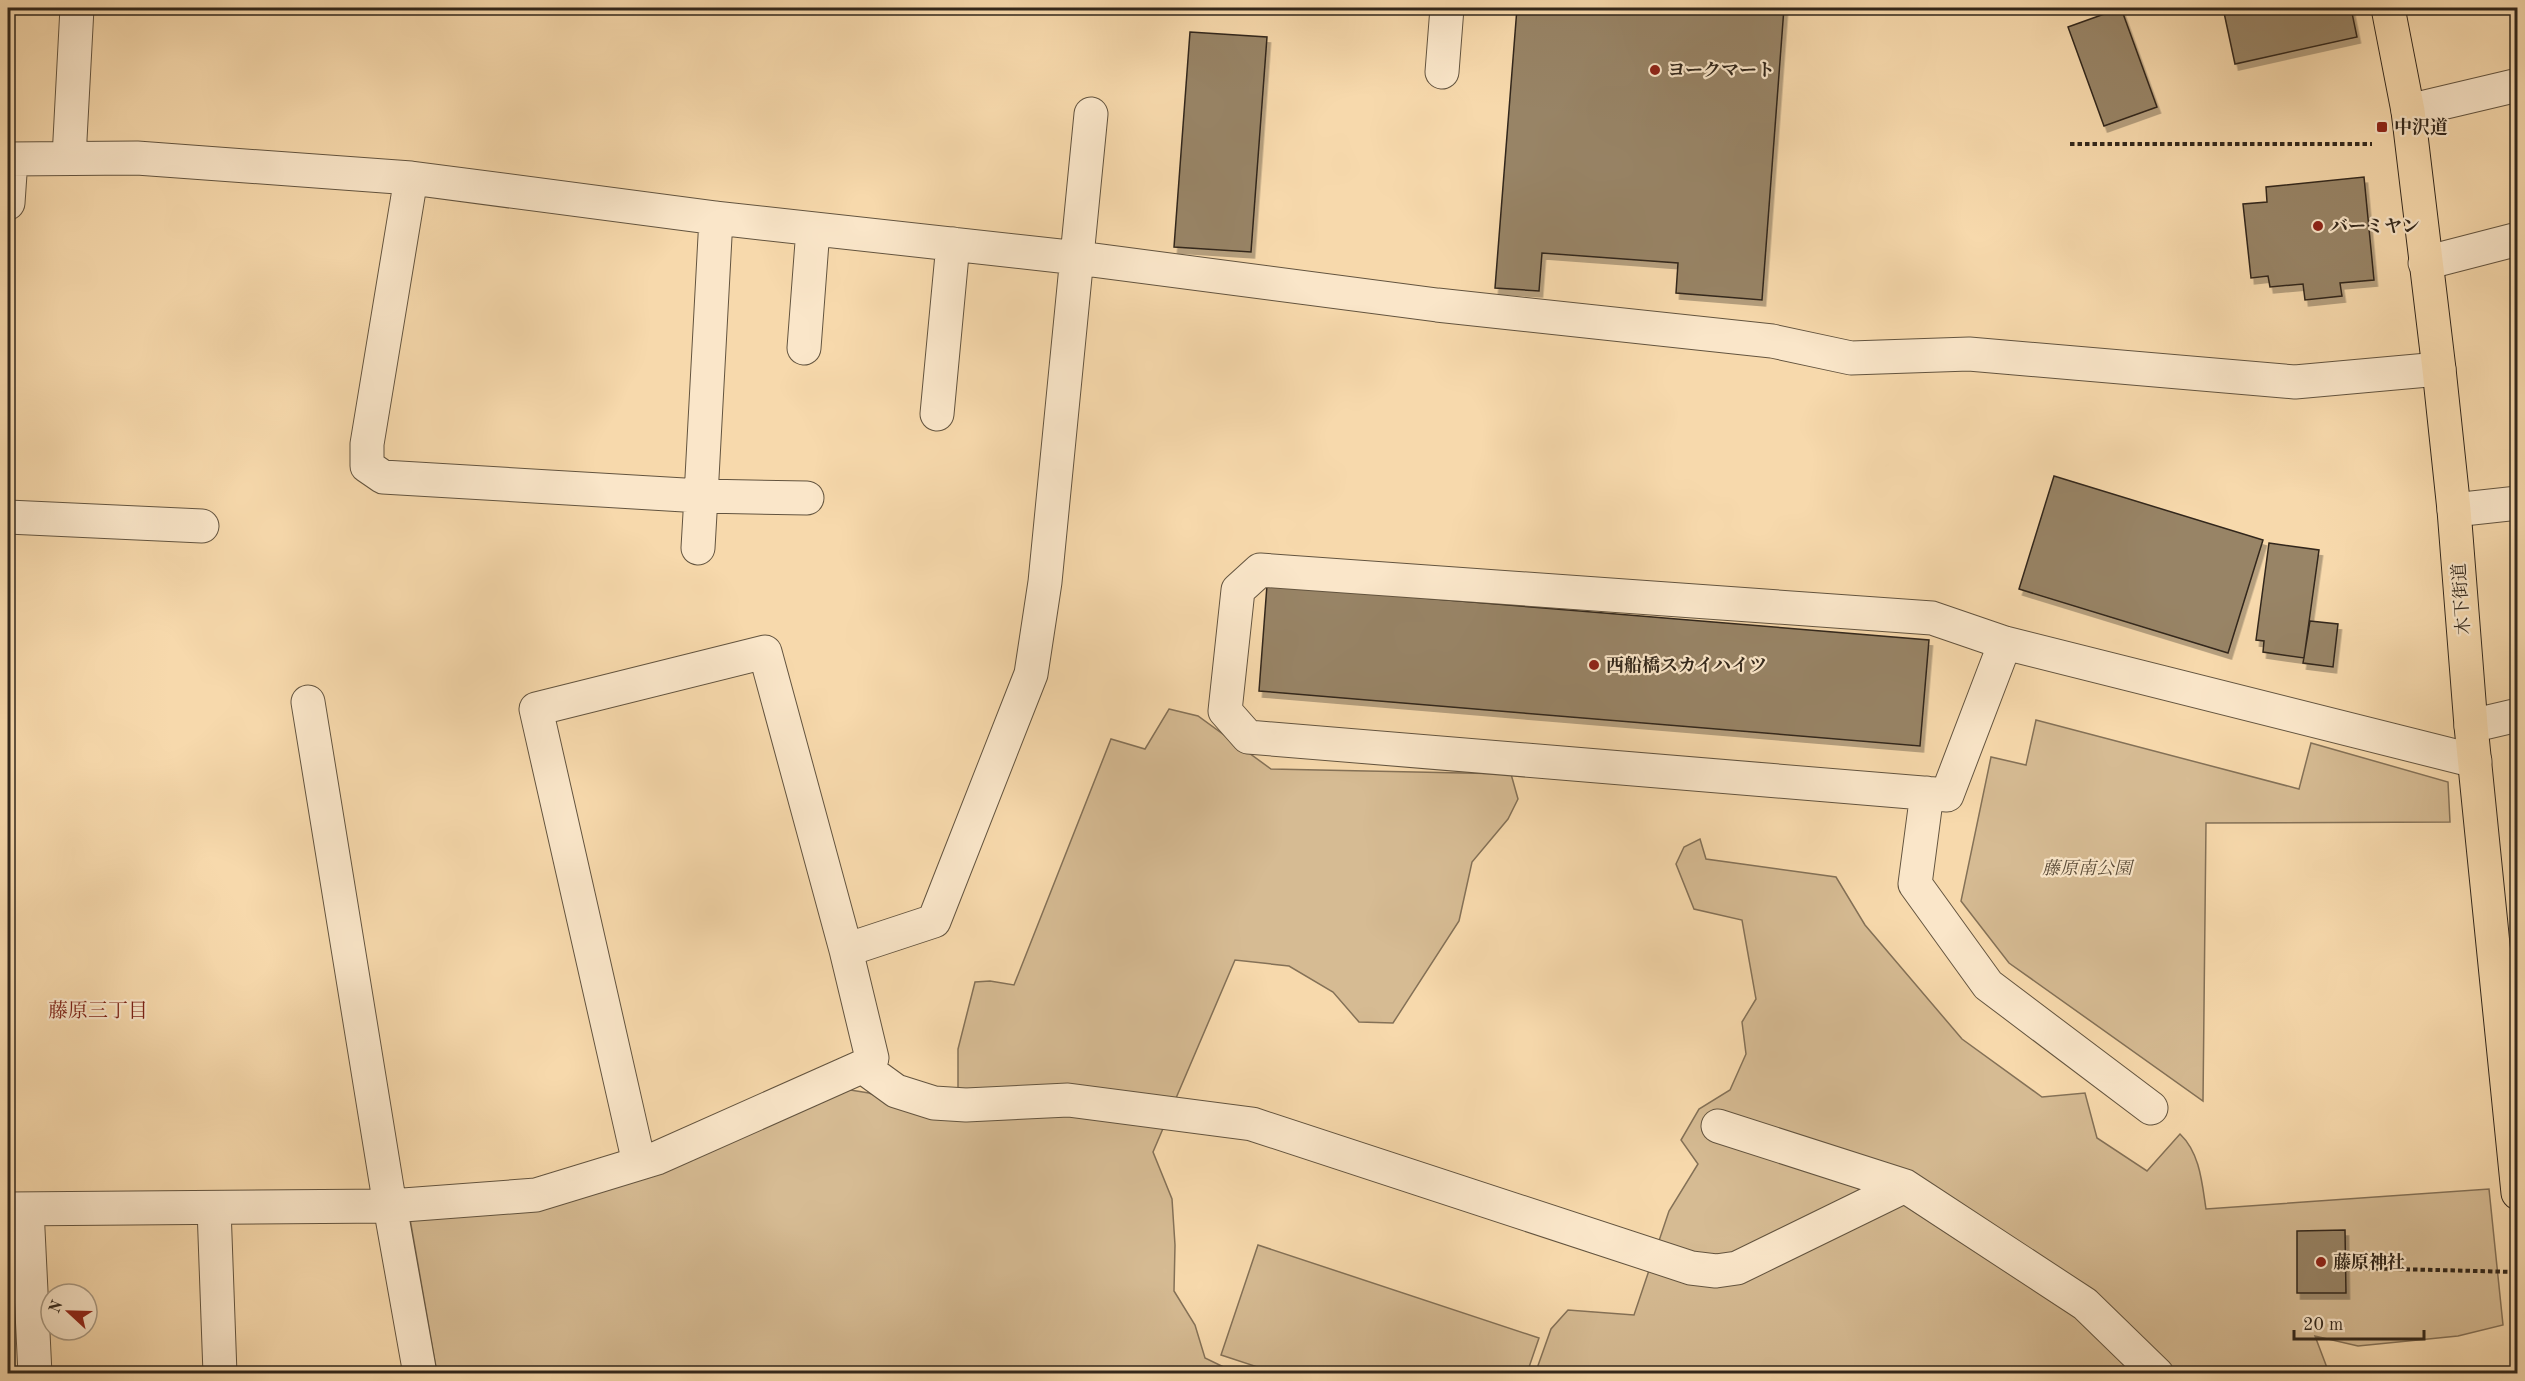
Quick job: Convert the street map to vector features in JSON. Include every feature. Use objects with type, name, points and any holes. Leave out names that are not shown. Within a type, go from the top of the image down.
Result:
[{"type":"main road","name":"木下街道","points":[[2388,8],[2408,111],[2454,510],[2471,726],[2508,986],[2517,1193]]},
{"type":"street","points":[[69,158],[77,8]]},
{"type":"street","points":[[1442,72],[1447,8]]},
{"type":"street","points":[[2408,111],[2517,85]]},
{"type":"street","points":[[846,950],[934,921],[1031,674],[1045,582],[1091,114]]},
{"type":"street","points":[[8,203],[9,159],[137,158],[411,178],[716,218],[1078,258],[1437,305],[1772,341],[1851,358],[1969,354],[2295,381],[2439,369]]},
{"type":"street","points":[[411,178],[367,444],[367,466],[383,477],[701,496],[807,498]]},
{"type":"street","points":[[698,548],[716,218]]},
{"type":"street","points":[[804,348],[813,229]]},
{"type":"street","points":[[2425,263],[2517,239]]},
{"type":"street","points":[[937,414],[953,244]]},
{"type":"street","points":[[2454,510],[2517,503]]},
{"type":"street","points":[[8,517],[202,526]]},
{"type":"street","points":[[2005,643],[1947,795],[1248,737],[1225,711],[1238,590],[1260,570],[1272,570],[1932,618],[2005,643],[2475,761]]},
{"type":"street","points":[[35,1374],[17,1209],[390,1206],[537,1195],[657,1158],[868,1064],[872,1058],[846,950],[765,652],[537,709],[639,1163]]},
{"type":"street","points":[[308,702],[390,1206],[420,1374]]},
{"type":"street","points":[[2471,726],[2517,715]]},
{"type":"street","points":[[1928,793],[1915,884],[1988,985],[2151,1108]]},
{"type":"street","points":[[862,1067],[896,1091],[934,1103],[966,1105],[1068,1100],[1252,1124],[1691,1268],[1716,1271],[1737,1268],[1905,1186]]},
{"type":"street","points":[[1718,1126],[1905,1186],[2085,1304],[2157,1374]]},
{"type":"street","points":[[214,1208],[220,1374]]},
{"type":"path","points":[[2070,144],[2379,144]]},
{"type":"path","points":[[2353,1268],[2517,1272]]},
{"type":"green space","points":[[1169,709],[1198,716],[1271,769],[1511,774],[1518,799],[1508,819],[1472,862],[1459,921],[1393,1023],[1359,1022],[1333,992],[1289,966],[1235,960],[1153,1152],[1172,1199],[1175,1245],[1174,1291],[1195,1325],[1205,1358],[1236,1373],[437,1373],[410,1219],[838,1088],[869,1093],[903,1106],[958,1093],[958,1049],[975,982],[990,981],[1014,985],[1111,739],[1145,749]]},
{"type":"green space","name":"藤原南公園","points":[[2036,720],[2299,789],[2311,743],[2448,782],[2450,822],[2206,823],[2203,1101],[2009,963],[1961,901],[1991,757],[2026,765]]},
{"type":"green space","points":[[1700,839],[1706,859],[1836,877],[1865,925],[1962,1039],[2042,1097],[2085,1093],[2097,1138],[2147,1171],[2180,1134],[2196,1159],[2206,1209],[2489,1189],[2503,1325],[2458,1336],[2358,1346],[2315,1336],[2329,1373],[1535,1374],[1551,1329],[1568,1310],[1634,1315],[1669,1211],[1698,1164],[1681,1140],[1699,1109],[1730,1090],[1746,1054],[1742,1022],[1756,999],[1742,920],[1694,909],[1676,864],[1684,847]]},
{"type":"green space","points":[[1258,1245],[1539,1338],[1527,1373],[1276,1373],[1221,1355]]},
{"type":"building","points":[[1517,8],[1784,8],[1762,300],[1676,293],[1678,263],[1542,253],[1539,291],[1495,288]]},
{"type":"building","points":[[2121,8],[2157,107],[2104,126],[2068,27]]},
{"type":"building","points":[[2223,8],[2351,8],[2357,37],[2235,64]]},
{"type":"building","points":[[1190,32],[1267,37],[1251,252],[1174,247]]},
{"type":"building","points":[[2364,177],[2374,280],[2340,283],[2342,296],[2305,300],[2303,284],[2270,287],[2268,276],[2251,278],[2243,204],[2267,202],[2266,187]]},
{"type":"building","points":[[2054,476],[2263,540],[2228,653],[2019,589]]},
{"type":"building","points":[[2269,543],[2319,550],[2304,658],[2263,652],[2264,641],[2256,640]]},
{"type":"building","name":"西船橋スカイハイツ","points":[[1267,585],[1929,640],[1920,746],[1259,691]]},
{"type":"building","points":[[2310,621],[2338,624],[2333,667],[2303,663]]},
{"type":"building","points":[[2345,1230],[2346,1293],[2297,1293],[2297,1231]]},
{"type":"place","name":"ヨークマート","points":[[1655,70]]},
{"type":"place","name":"中沢道","points":[[2382,127]]},
{"type":"place","name":"バーミヤン","points":[[2318,226]]},
{"type":"place","name":"西船橋スカイハイツ","points":[[1594,665]]},
{"type":"place","name":"藤原神社","points":[[2321,1262]]},
{"type":"district","name":"藤原三丁目","points":[[98,1010]]}]
